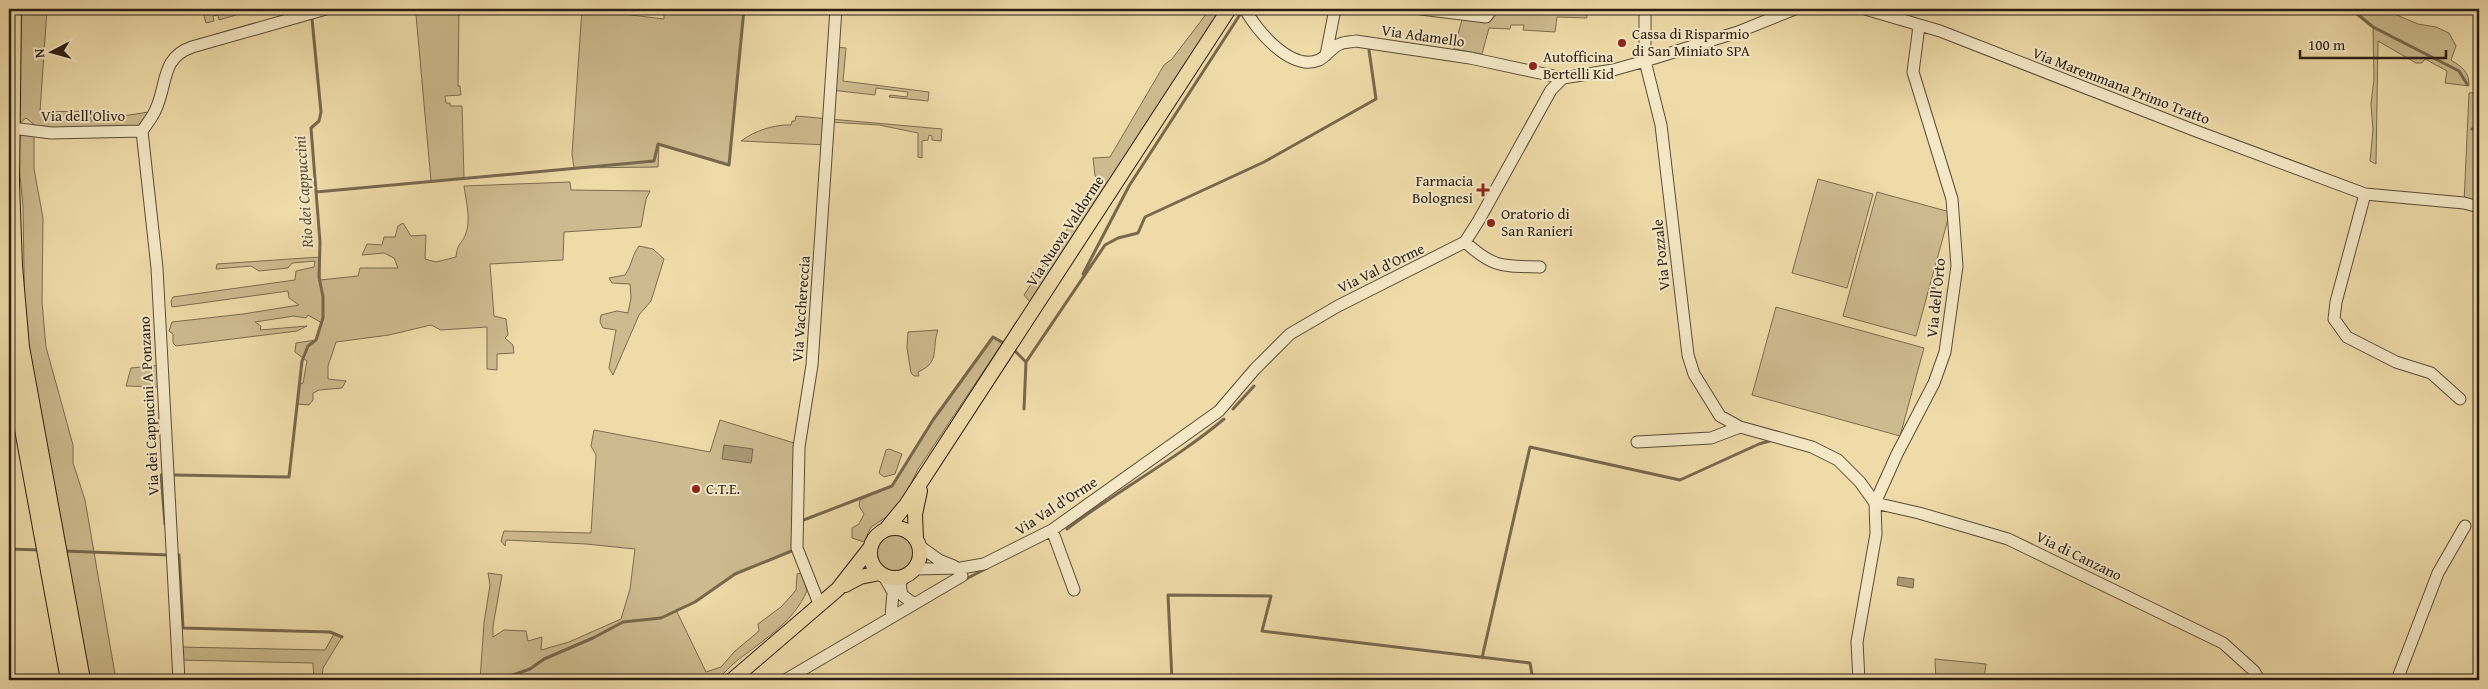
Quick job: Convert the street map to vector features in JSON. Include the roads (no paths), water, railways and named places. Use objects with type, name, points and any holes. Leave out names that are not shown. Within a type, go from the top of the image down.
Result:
[{"type":"highway","points":[[13,9],[11,183],[14,266],[20,338],[82,680]]},
{"type":"highway","points":[[9,353],[69,680]]},
{"type":"main road","name":"Via Nuova Valdorme","points":[[732,680],[838,589],[870,548],[876,536],[887,528],[906,505],[1228,9]]},
{"type":"main road","name":"Via Nuova Valdorme","points":[[838,589],[860,577],[881,574],[890,577],[909,573],[920,553],[917,542],[915,514],[917,498],[928,472]]},
{"type":"main road","points":[[887,528],[900,528],[917,542]]},
{"type":"main road","points":[[870,548],[871,562],[881,574]]},
{"type":"street","name":"Via dell'Olivo","points":[[20,129],[51,133],[142,131],[156,111],[164,79],[176,54],[192,47],[326,9]]},
{"type":"street","name":"Via Vacchereccia","points":[[820,606],[797,548],[799,447],[812,365],[836,9]]},
{"type":"street","points":[[1245,9],[1253,25],[1276,48],[1294,60],[1321,58],[1335,9]]},
{"type":"street","points":[[1421,9],[1486,17],[1492,9]]},
{"type":"street","name":"Via Pozzale","points":[[1645,9],[1645,61],[1661,125],[1688,355],[1694,374],[1720,416],[1740,428],[1812,447],[1838,460],[1860,482],[1875,503]]},
{"type":"street","points":[[1540,267],[1500,266],[1481,256],[1465,242],[1481,217],[1551,90],[1564,78],[1613,70],[1645,61],[1738,32],[1769,14],[1795,9]]},
{"type":"street","name":"Via Maremmana Primo Tratto","points":[[1865,9],[1940,31],[2188,128],[2365,194],[2464,203],[2479,207]]},
{"type":"street","name":"Via dell'Orto","points":[[1875,503],[1934,383],[1945,352],[1957,266],[1952,199],[1913,72],[1920,26]]},
{"type":"street","name":"Via Adamello","points":[[1321,58],[1340,44],[1356,41],[1470,58],[1564,78]]},
{"type":"street","name":"Via dei Cappucini A Ponzano","points":[[142,131],[157,268],[179,680]]},
{"type":"street","points":[[2365,194],[2336,302],[2334,319],[2347,337],[2396,362],[2431,373],[2460,399]]},
{"type":"street","name":"Via Val d'Orme","points":[[785,680],[914,604],[962,572],[984,564],[1052,530],[1219,411],[1255,369],[1290,334],[1338,306],[1465,242]]},
{"type":"street","points":[[1637,442],[1711,438],[1740,428]]},
{"type":"street","points":[[1859,680],[1857,642],[1876,534],[1875,503]]},
{"type":"street","name":"Via di Canzano","points":[[1875,503],[1919,512],[2008,539],[2223,643],[2254,677]]},
{"type":"street","points":[[2397,680],[2438,573],[2465,526]]},
{"type":"street","points":[[1052,530],[1074,590]]},
{"type":"street","points":[[917,542],[939,560],[962,572]]},
{"type":"street","name":"Via Val d'Orme","points":[[909,573],[962,572]]},
{"type":"street","points":[[909,573],[900,584],[902,595],[914,604]]},
{"type":"street","points":[[881,574],[893,592],[890,617]]},
{"type":"waterway","name":"Rio dei Cappuccini","points":[[316,192],[654,161],[658,144],[729,165],[744,9]]},
{"type":"waterway","points":[[2351,9],[2373,27],[2459,71],[2467,84]]},
{"type":"waterway","points":[[1083,274],[1129,186],[1241,13]]},
{"type":"waterway","name":"Rio dei Cappuccini","points":[[175,475],[289,477],[302,361],[308,346],[316,340],[323,318],[323,297],[319,277],[320,242],[311,128],[319,121],[321,112],[312,19]]},
{"type":"waterway","points":[[1024,409],[1026,362],[1105,245],[1118,238],[1138,233],[1145,217],[1264,162],[1376,99],[1369,50]]},
{"type":"waterway","points":[[2472,129],[2479,129]]},
{"type":"waterway","points":[[801,521],[892,486],[933,420],[993,337],[1007,345]]},
{"type":"waterway","points":[[1012,348],[1026,362]]},
{"type":"waterway","points":[[1233,409],[1254,386]]},
{"type":"waterway","points":[[1067,529],[1186,448],[1224,419]]},
{"type":"waterway","points":[[1482,658],[1530,447],[1680,480],[1759,444],[1773,440]]},
{"type":"waterway","points":[[161,475],[165,524]]},
{"type":"waterway","points":[[9,549],[41,550]]},
{"type":"waterway","points":[[498,680],[530,669],[544,659],[593,638],[623,622],[661,618],[695,602],[735,574],[794,550]]},
{"type":"waterway","points":[[64,551],[168,555]]},
{"type":"waterway","points":[[179,555],[183,628],[330,632],[342,637]]},
{"type":"waterway","points":[[964,580],[987,568]]},
{"type":"waterway","points":[[1172,680],[1168,595],[1271,596],[1262,631],[1530,663],[1533,680]]},
{"type":"waterway","points":[[796,680],[804,675]]},
{"type":"place","name":"Cassa di Risparmio di San Miniato SPA","points":[[1622,43]]},
{"type":"place","name":"Autofficina Bertelli Kid","points":[[1533,66]]},
{"type":"place","name":"Farmacia Bolognesi","points":[[1483,190]]},
{"type":"place","name":"Oratorio di San Ranieri","points":[[1491,223]]},
{"type":"place","name":"C.T.E.","points":[[696,489]]}]
